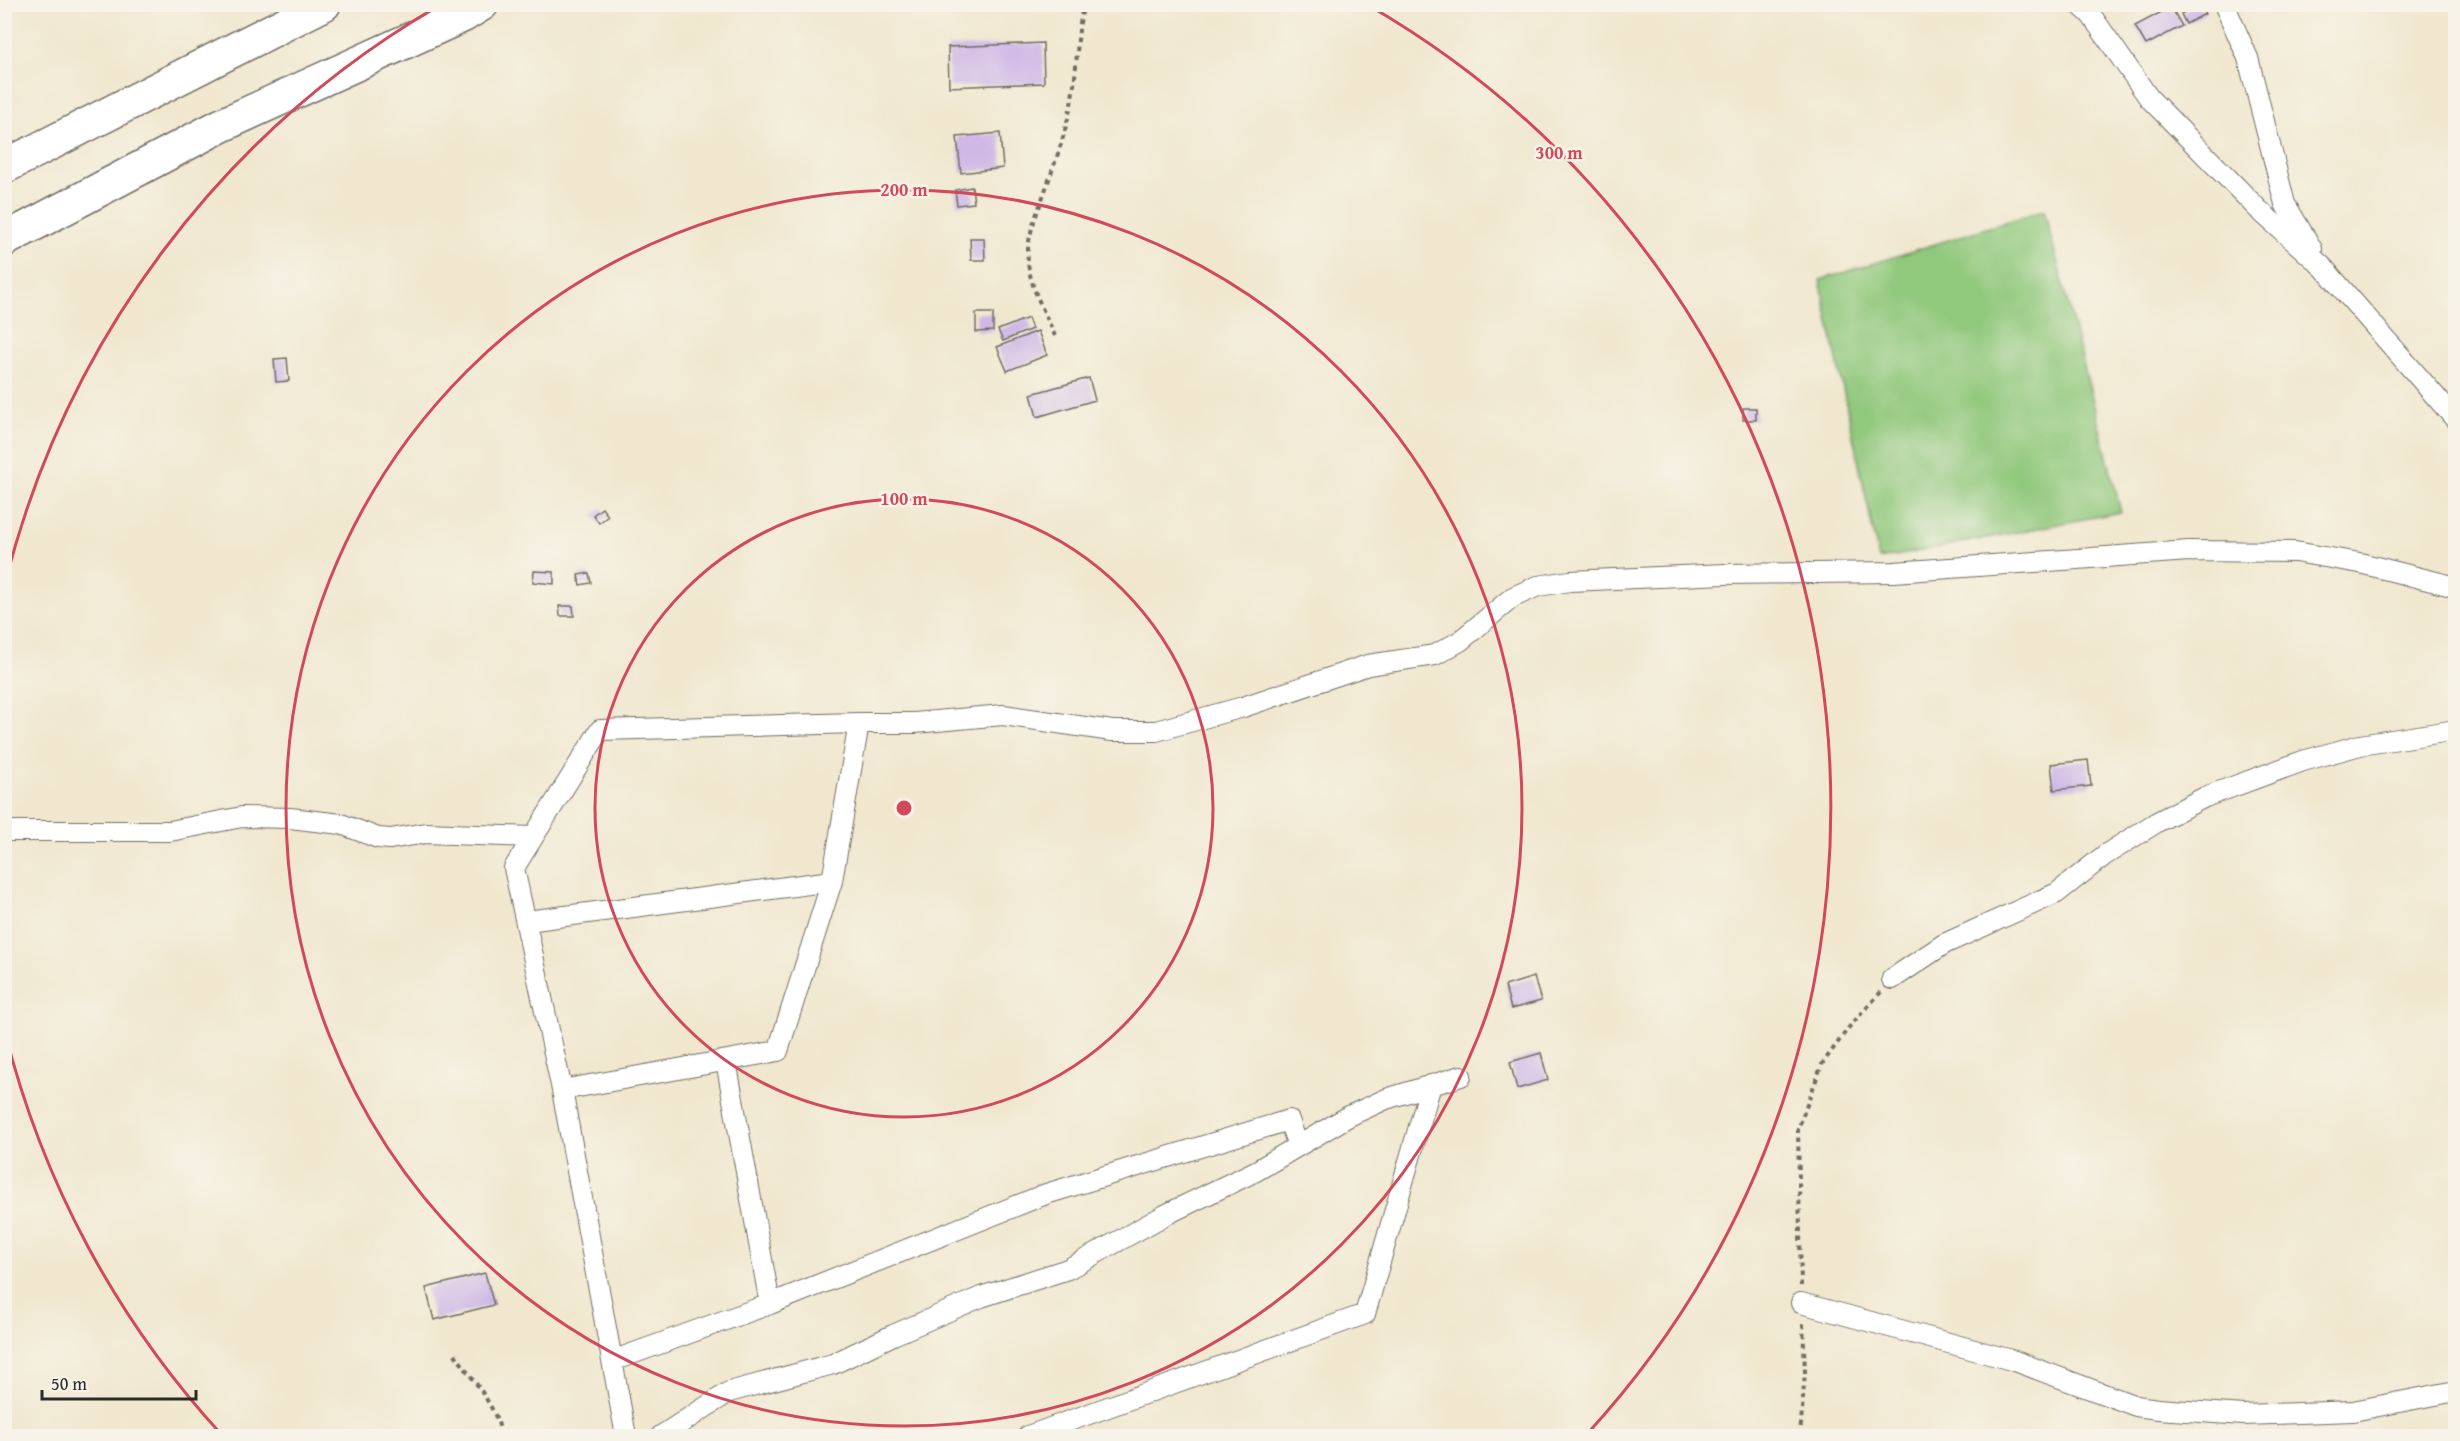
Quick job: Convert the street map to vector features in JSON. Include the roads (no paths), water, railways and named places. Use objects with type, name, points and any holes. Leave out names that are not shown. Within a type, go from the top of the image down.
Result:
[{"type":"highway","points":[[4,167],[324,4]]},
{"type":"highway","points":[[4,240],[220,126],[453,20],[482,4]]},
{"type":"street","points":[[2079,4],[2091,15],[2149,98],[2259,210],[2323,267],[2456,420]]},
{"type":"street","points":[[2224,4],[2248,58],[2285,204],[2323,267]]},
{"type":"street","points":[[626,1437],[562,1090],[514,868],[600,730],[914,723],[1003,715],[1112,731],[1156,731],[1244,707],[1368,665],[1434,655],[1460,641],[1513,597],[1538,586],[1570,581],[1725,574],[1894,572],[2200,551],[2295,552],[2360,563],[2456,587]]},
{"type":"street","points":[[562,1090],[778,1051],[832,881],[859,723]]},
{"type":"street","points":[[1892,978],[1944,944],[2057,893],[2104,855],[2157,822],[2205,797],[2303,761],[2360,745],[2456,730]]},
{"type":"street","points":[[4,831],[170,831],[242,818],[290,819],[341,824],[378,838],[390,839],[426,833],[532,837]]},
{"type":"street","points":[[527,921],[832,881]]},
{"type":"street","points":[[726,1061],[770,1304]]},
{"type":"street","points":[[661,1437],[729,1392],[833,1364],[981,1297],[1068,1269],[1165,1215],[1256,1171],[1349,1116],[1386,1099],[1461,1076]]},
{"type":"street","points":[[1028,1437],[1365,1314],[1431,1085]]},
{"type":"street","points":[[612,1361],[770,1304],[1046,1194],[1289,1120],[1298,1146]]},
{"type":"street","points":[[1802,1303],[2015,1361],[2136,1406],[2147,1408],[2244,1415],[2353,1411],[2456,1391]]}]
